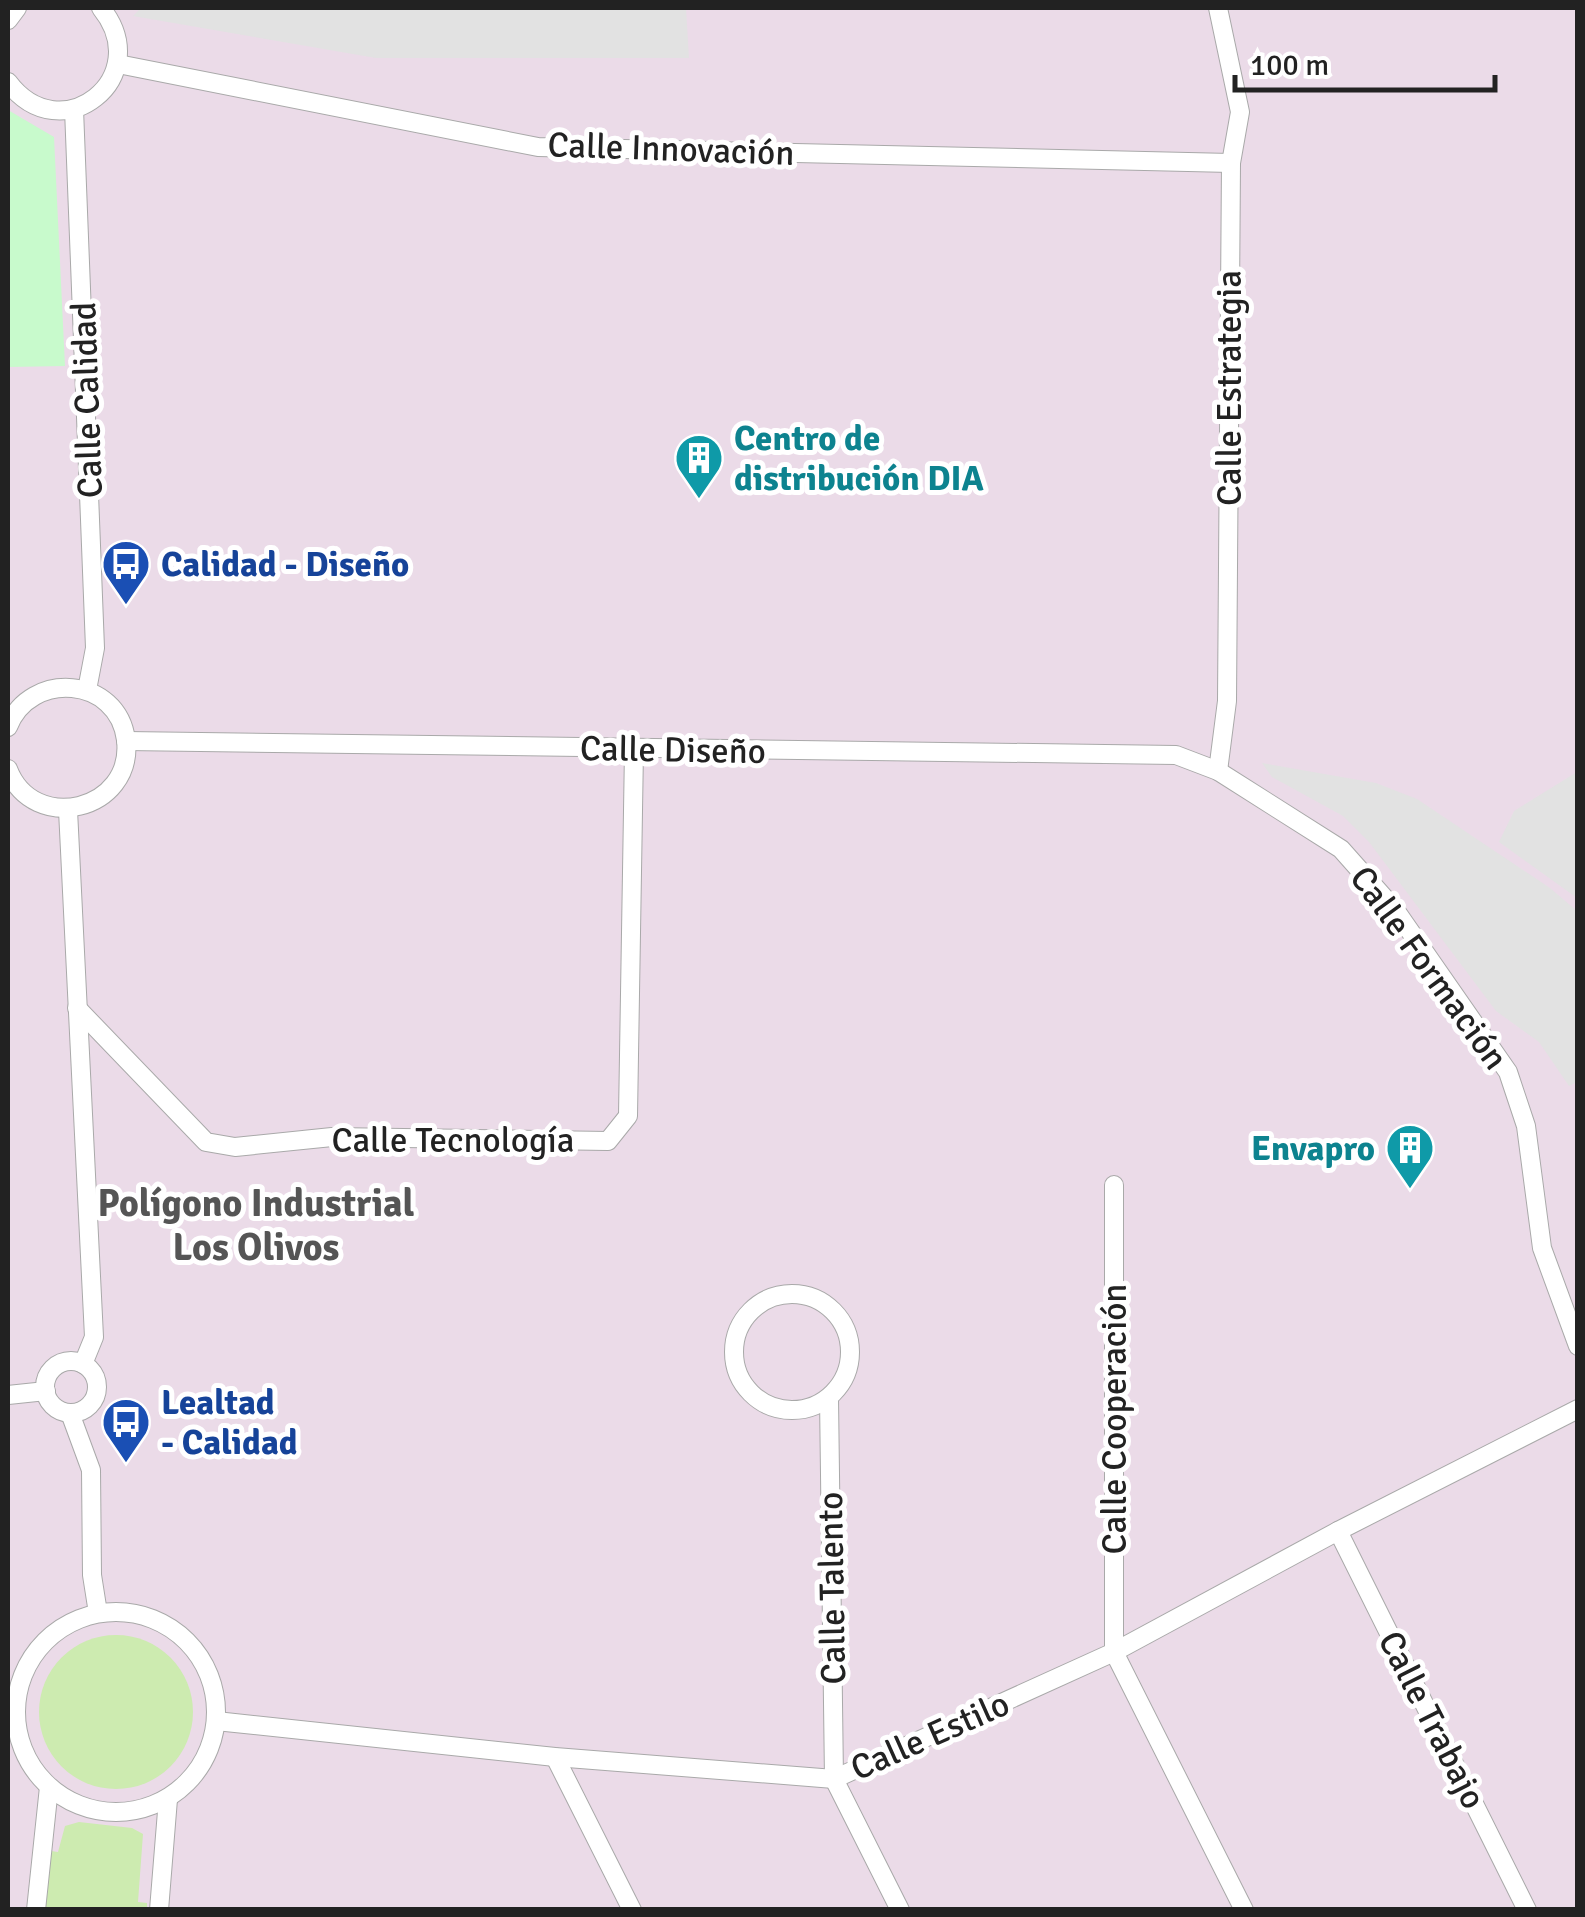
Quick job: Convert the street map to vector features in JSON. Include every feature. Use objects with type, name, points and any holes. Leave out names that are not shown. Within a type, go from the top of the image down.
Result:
[{"type":"street","points":[[8,20],[16,8]]},
{"type":"street","points":[[8,82],[36,107],[74,109],[104,90],[118,64],[119,41],[101,8]]},
{"type":"street","name":"Calle Estrategia","points":[[1218,8],[1240,112],[1232,162],[1226,701],[1218,770]]},
{"type":"street","name":"Calle Innovación","points":[[118,64],[538,147],[1232,162]]},
{"type":"street","name":"Calle Calidad","points":[[74,109],[95,648],[86,690]]},
{"type":"street","points":[[8,726],[19,706],[34,694],[68,686],[86,690],[114,710],[126,741],[125,761],[105,795],[68,810],[33,801],[19,790],[8,769]]},
{"type":"street","name":"Calle Diseño","points":[[126,741],[1176,755],[1218,770]]},
{"type":"street","name":"Calle Tecnología","points":[[77,1008],[206,1142],[235,1147],[332,1137],[608,1141],[628,1116],[634,750]]},
{"type":"street","name":"Calle Formación","points":[[1218,770],[1342,848],[1396,912],[1508,1072],[1526,1126],[1542,1248],[1578,1346]]},
{"type":"street","points":[[68,810],[94,1337],[83,1364]]},
{"type":"street","name":"Calle Cooperación","points":[[1114,1186],[1114,1652]]},
{"type":"street","points":[[806,1295],[837,1315],[850,1349],[848,1367],[829,1398],[813,1407],[777,1409],[746,1389],[734,1356],[743,1320],[755,1307],[770,1298],[806,1295]]},
{"type":"street","points":[[83,1364],[95,1376],[96,1394],[86,1408],[70,1413],[54,1406],[46,1391],[56,1366],[83,1364]]},
{"type":"street","points":[[8,1395],[46,1391]]},
{"type":"street","name":"Calle Talento","points":[[829,1398],[834,1779]]},
{"type":"street","name":"Calle Estilo","points":[[216,1721],[556,1757],[834,1779],[1114,1652],[1338,1531],[1578,1410]]},
{"type":"street","points":[[70,1413],[90,1470],[92,1575],[98,1613]]},
{"type":"street","name":"Calle Trabajo","points":[[1338,1531],[1527,1910]]},
{"type":"street","points":[[129,1612],[158,1621],[184,1638],[203,1662],[214,1690],[216,1721],[209,1752],[192,1778],[168,1798],[139,1810],[107,1812],[76,1804],[49,1787],[23,1746],[12,1698],[44,1643],[69,1624],[98,1613],[129,1612]]},
{"type":"street","points":[[1114,1652],[1244,1910]]},
{"type":"street","points":[[556,1757],[632,1910]]},
{"type":"street","points":[[834,1779],[900,1910]]},
{"type":"street","points":[[36,1910],[49,1787]]},
{"type":"street","points":[[159,1910],[168,1798]]},
{"type":"shaded area","points":[[8,8],[1577,8],[1577,1909],[8,1909]]},
{"type":"shaded area","points":[[141,8],[686,8],[689,58],[376,58],[133,16]]},
{"type":"shaded area","points":[[1262,763],[1376,783],[1417,799],[1550,888],[1577,911],[1577,1082],[1569,1086],[1539,1042],[1496,1011],[1369,842],[1343,816],[1272,777]]},
{"type":"shaded area","points":[[1577,772],[1577,898],[1499,842],[1514,811]]},
{"type":"green space","points":[[8,110],[54,137],[65,366],[8,367]]},
{"type":"green space","points":[[116,1635],[145,1641],[170,1658],[187,1683],[193,1712],[187,1741],[170,1766],[145,1783],[116,1789],[87,1783],[62,1766],[45,1741],[39,1712],[45,1683],[62,1658],[87,1641]]},
{"type":"green space","points":[[79,1822],[132,1828],[143,1834],[138,1902],[147,1903],[147,1909],[45,1909],[51,1851],[58,1852],[65,1826]]},
{"type":"place","name":"Centro de distribución DIA","points":[[699,500]]},
{"type":"place","name":"Calidad - Diseño","points":[[126,606]]},
{"type":"place","name":"Envapro","points":[[1410,1190]]},
{"type":"place","name":"Lealtad - Calidad","points":[[126,1464]]},
{"type":"district","name":"Polígono Industrial Los Olivos","points":[[256,1225]]}]
